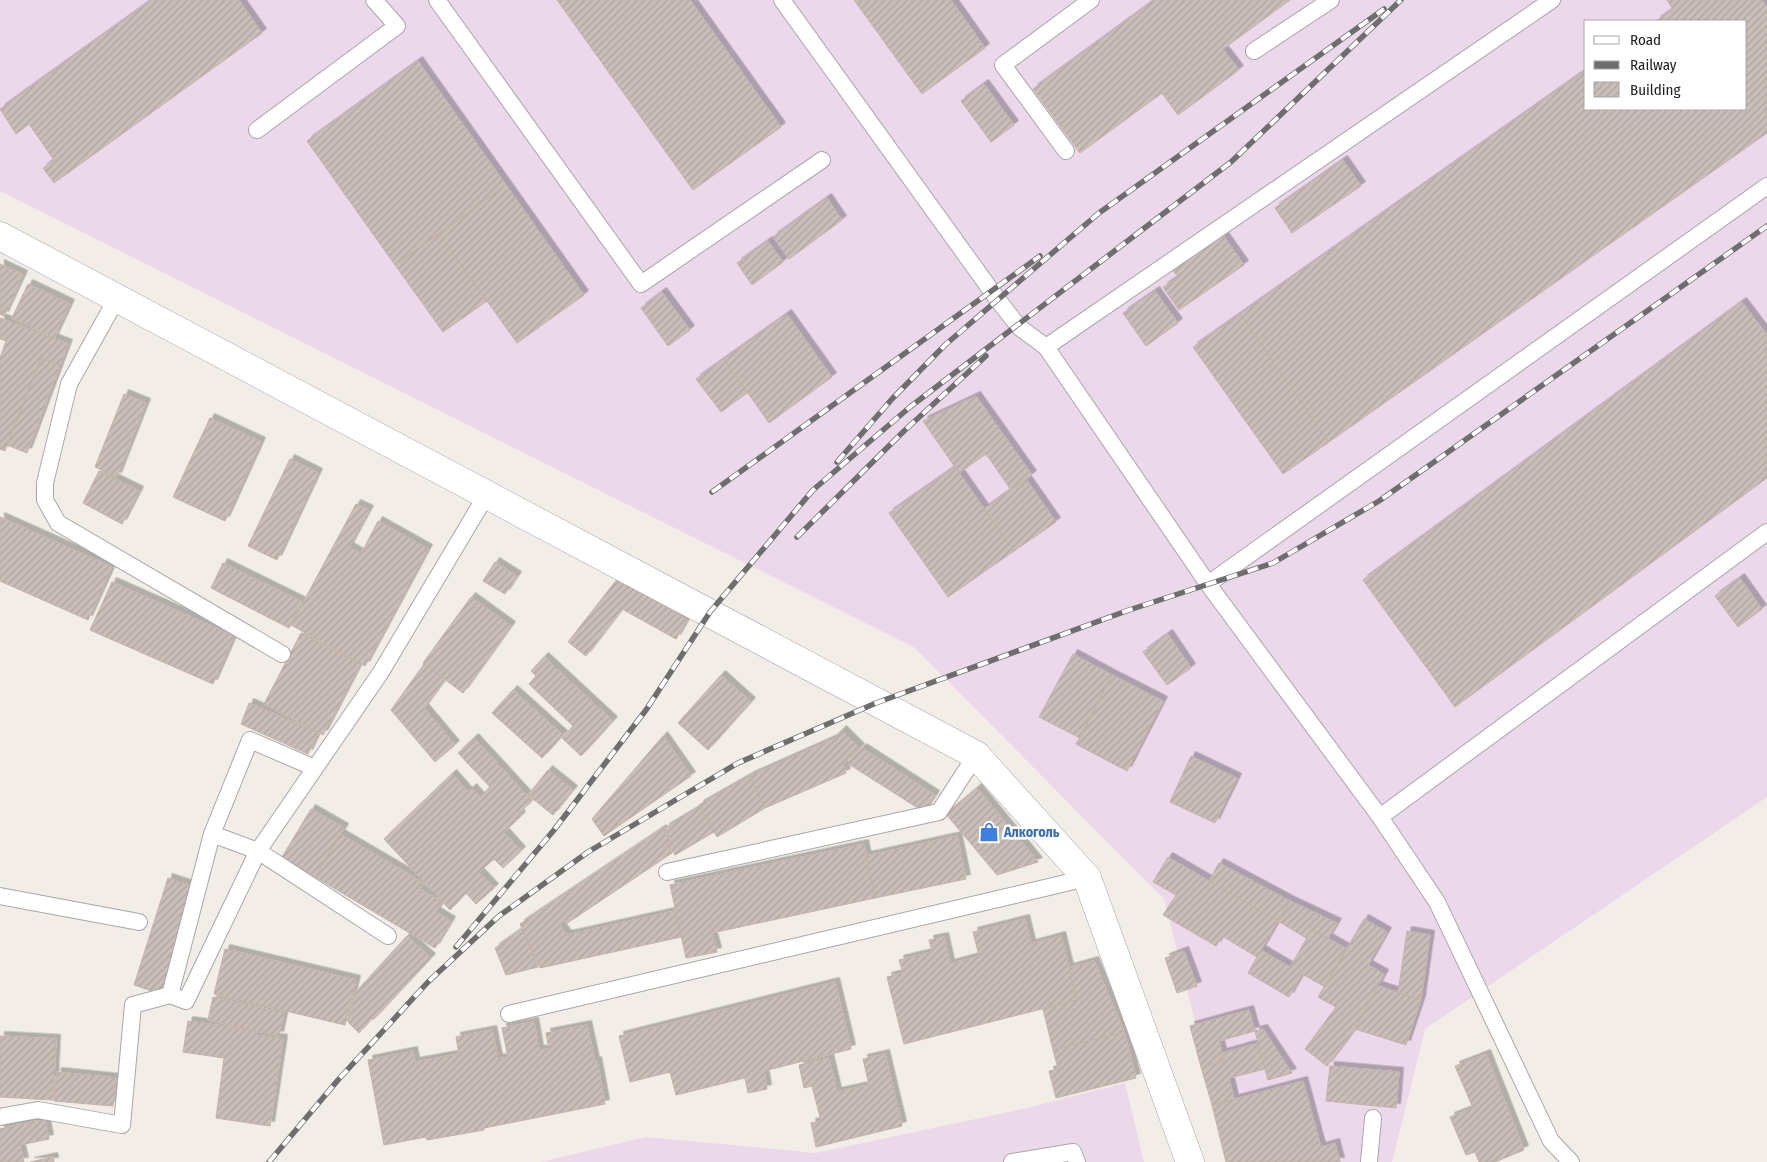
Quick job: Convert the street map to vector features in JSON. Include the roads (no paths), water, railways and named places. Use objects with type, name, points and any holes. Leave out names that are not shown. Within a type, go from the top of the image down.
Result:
[{"type":"street","points":[[0,236],[710,612],[976,756],[1087,878],[1190,1162]]},
{"type":"lane","points":[[257,130],[396,26],[374,0]]},
{"type":"lane","points":[[437,0],[641,284],[822,160]]},
{"type":"lane","points":[[782,0],[1019,327],[1046,346],[1208,584],[1380,817],[1437,902],[1551,1141],[1571,1162]]},
{"type":"lane","points":[[1066,151],[1003,65],[1090,0]]},
{"type":"lane","points":[[1254,51],[1331,0]]},
{"type":"lane","points":[[1046,346],[1552,0]]},
{"type":"lane","points":[[1208,584],[1767,186]]},
{"type":"lane","points":[[117,298],[69,384],[50,456],[45,483],[46,500],[58,523],[282,654]]},
{"type":"lane","points":[[0,1117],[38,1110],[122,1125],[133,1005],[170,995],[186,1001],[258,851],[381,672],[487,494]]},
{"type":"lane","points":[[1380,817],[1767,532]]},
{"type":"lane","points":[[170,995],[212,834],[250,740],[315,768]]},
{"type":"lane","points":[[667,872],[939,812],[976,756]]},
{"type":"lane","points":[[212,834],[258,851],[388,936]]},
{"type":"lane","points":[[509,1014],[1087,878]]},
{"type":"lane","points":[[0,896],[140,922]]},
{"type":"lane","points":[[1369,1162],[1373,1118]]},
{"type":"lane","points":[[1012,1162],[1073,1152],[1077,1162]]},
{"type":"railway","points":[[456,947],[554,830],[646,710],[710,612],[813,490],[910,407],[1231,162],[1401,0]]},
{"type":"railway","points":[[837,462],[892,399],[945,345],[1099,213],[1384,9]]},
{"type":"railway","points":[[269,1162],[338,1080],[428,982],[499,916],[588,852],[738,763],[876,703],[1129,610],[1273,563],[1379,501],[1767,226]]},
{"type":"railway","points":[[712,492],[1040,256]]},
{"type":"railway","points":[[797,537],[904,431],[986,356]]},
{"type":"place","name":"Алкоголь","points":[[989,832]]}]
